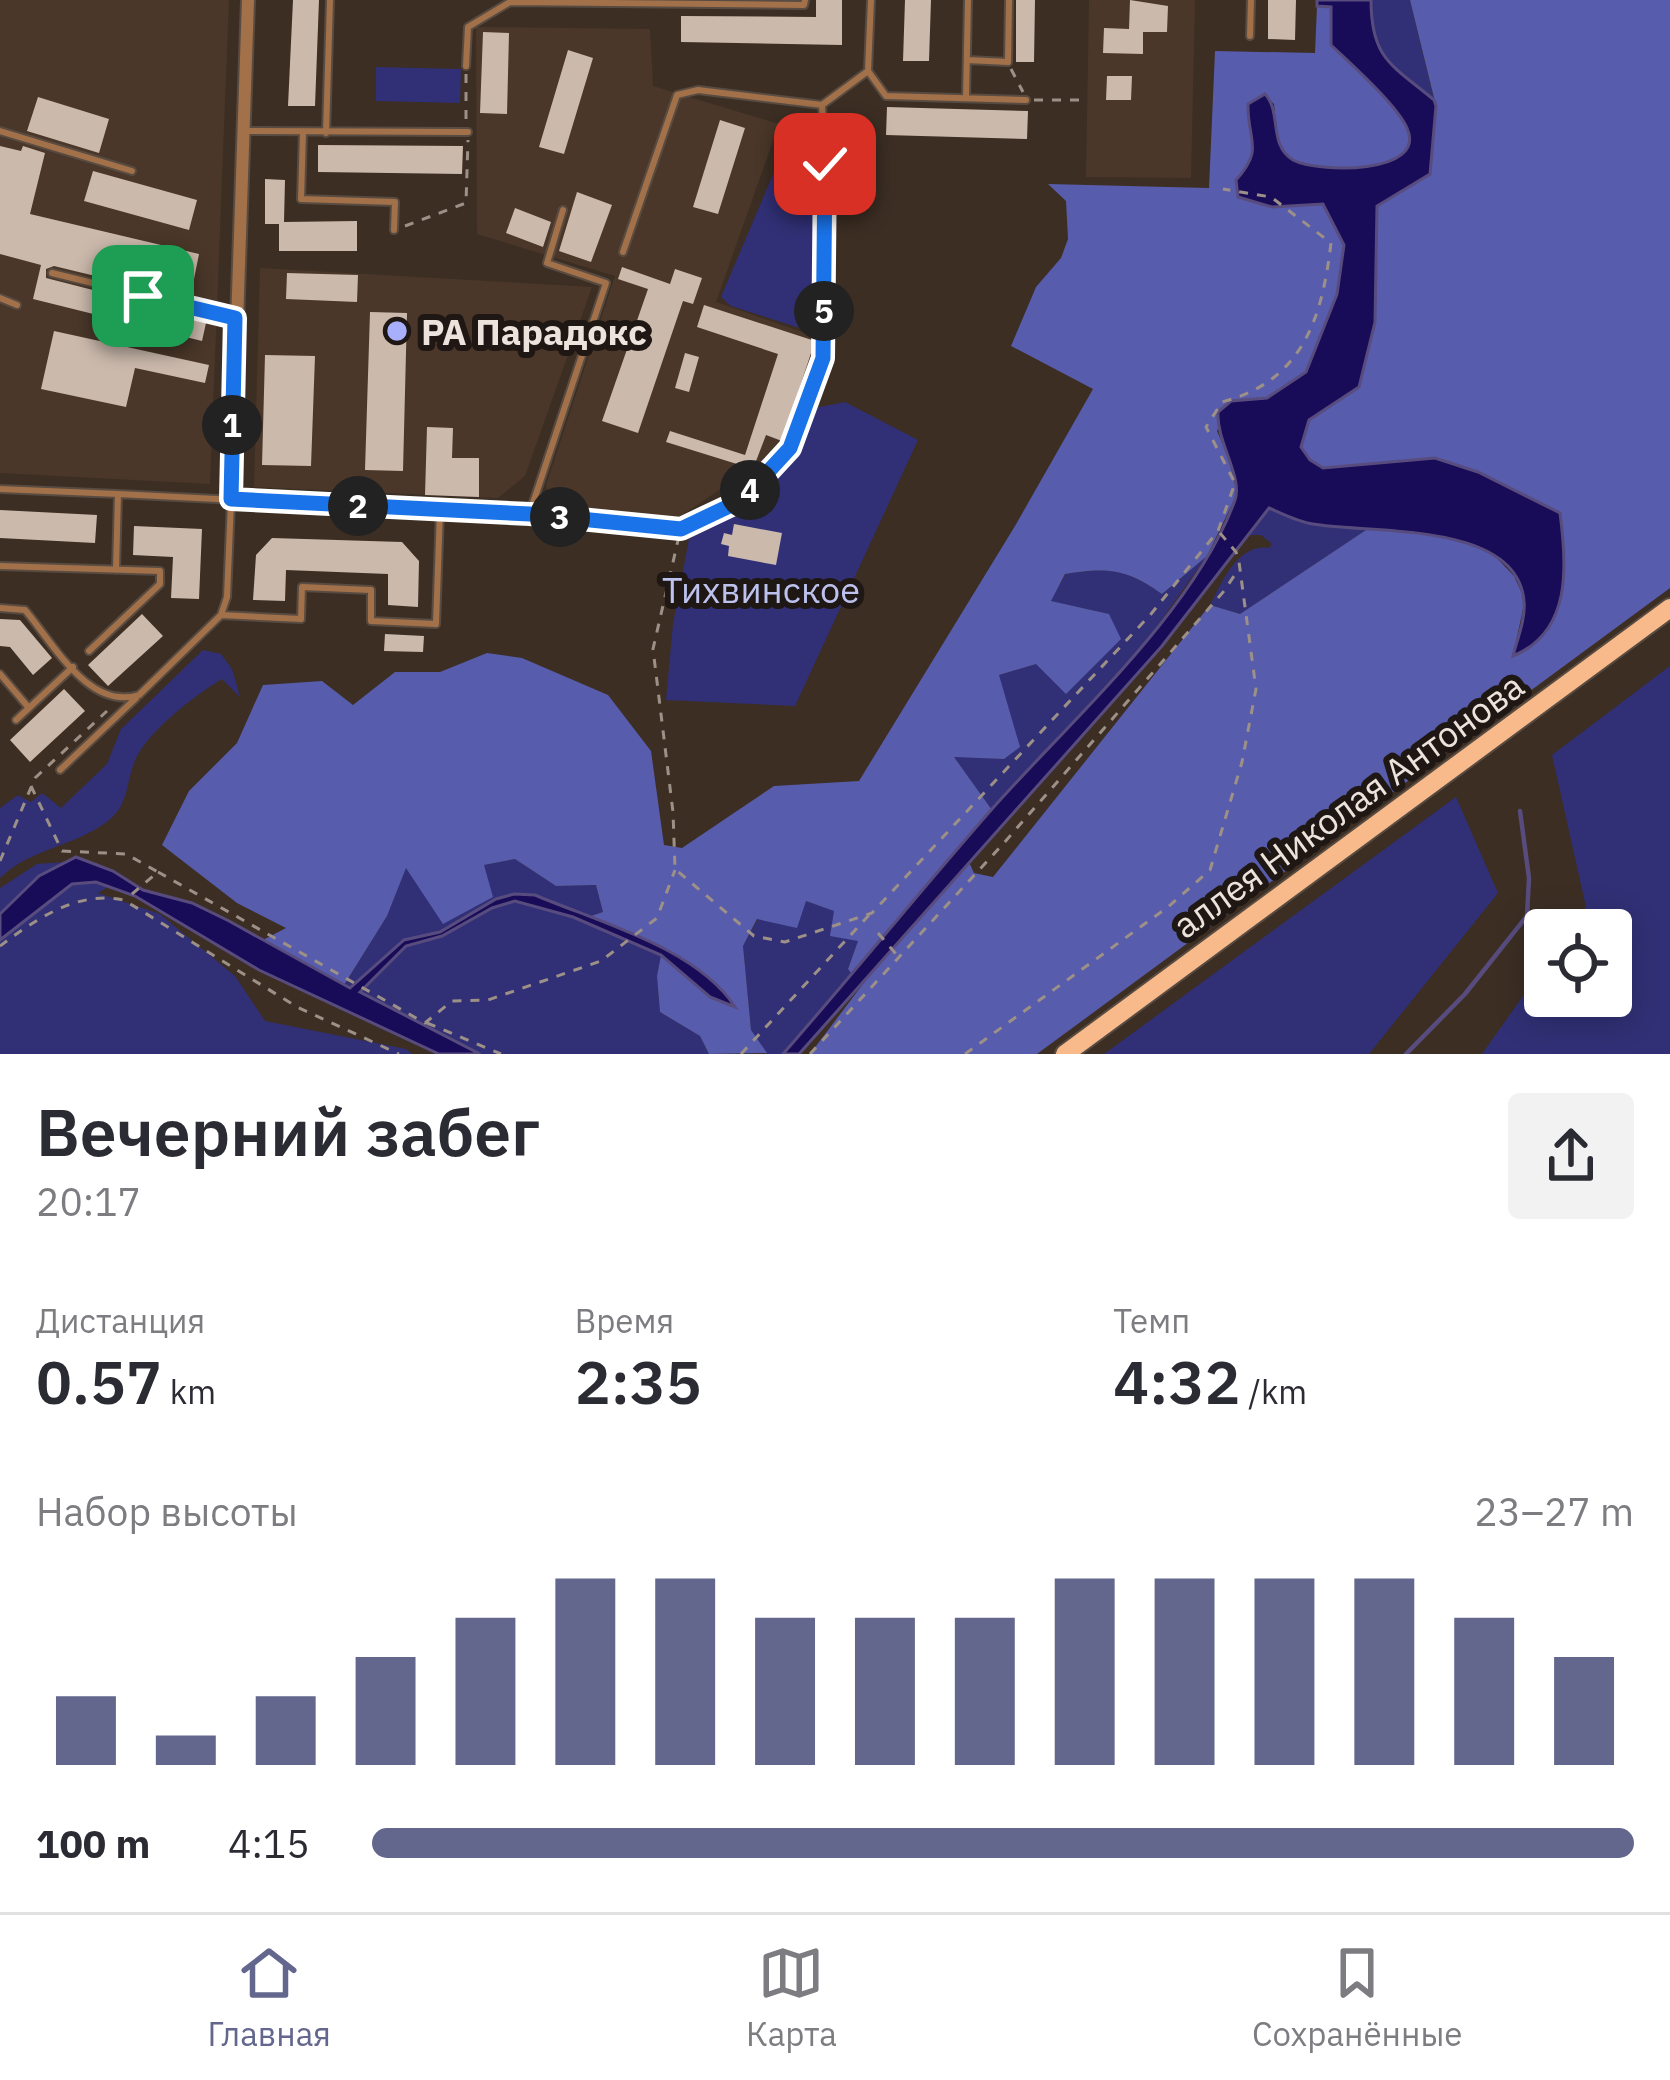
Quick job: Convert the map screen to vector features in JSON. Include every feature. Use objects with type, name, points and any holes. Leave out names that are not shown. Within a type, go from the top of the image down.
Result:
[{"type":"main road","name":"аллея Николая Антонова","points":[[1065,1054],[1670,608]]},
{"type":"street","points":[[231,499],[248,0]]},
{"type":"lane","points":[[326,133],[330,0]]},
{"type":"lane","points":[[466,66],[468,27],[510,1],[805,4],[805,0]]},
{"type":"lane","points":[[871,0],[868,71],[886,96],[1026,100]]},
{"type":"lane","points":[[966,98],[968,0]]},
{"type":"lane","points":[[967,60],[1008,62],[1010,0]]},
{"type":"lane","points":[[1250,36],[1251,0]]},
{"type":"lane","points":[[623,252],[677,95],[698,90],[822,105],[868,71]]},
{"type":"lane","points":[[0,489],[530,514],[681,529],[742,500],[790,448],[823,358],[822,105]]},
{"type":"lane","points":[[0,131],[132,171]]},
{"type":"lane","points":[[242,131],[468,132]]},
{"type":"lane","points":[[303,132],[301,199],[395,202],[394,230]]},
{"type":"lane","points":[[530,514],[606,283],[547,263],[563,210]]},
{"type":"lane","points":[[52,273],[235,318]]},
{"type":"lane","points":[[0,298],[17,305]]},
{"type":"lane","points":[[116,571],[118,494]]},
{"type":"lane","points":[[59,770],[221,615],[227,597],[231,499]]},
{"type":"lane","points":[[221,615],[301,619],[302,587],[371,590],[371,621],[436,624],[440,510]]},
{"type":"lane","points":[[0,566],[160,571],[160,584],[89,651]]},
{"type":"lane","points":[[0,608],[25,610],[96,692],[123,700],[139,695]]},
{"type":"lane","points":[[16,720],[73,667]]},
{"type":"lane","points":[[0,674],[29,708]]},
{"type":"path","points":[[1008,62],[1026,100],[1087,100]]},
{"type":"path","points":[[394,230],[466,203],[466,66]]},
{"type":"path","points":[[741,1054],[1151,614],[1218,531],[1235,483],[1205,427],[1222,402],[1252,394],[1306,344],[1325,293],[1331,243],[1271,196],[1222,189]]},
{"type":"path","points":[[425,1023],[452,1000],[488,1000],[602,961],[657,918],[675,869],[673,812],[653,649],[681,529]]},
{"type":"path","points":[[964,1054],[1132,934],[1210,870],[1242,762],[1256,689],[1240,567],[1236,553],[1218,531]]},
{"type":"path","points":[[810,1054],[1004,844],[1240,567]]},
{"type":"path","points":[[32,786],[62,851],[126,854],[425,1023],[501,1054]]},
{"type":"path","points":[[675,869],[754,936],[785,942],[872,913]]},
{"type":"path","points":[[124,900],[158,872]]},
{"type":"path","points":[[0,946],[46,912],[101,898],[124,900],[297,1007],[399,1054]]},
{"type":"path","points":[[878,933],[897,956]]},
{"type":"shaded area","points":[[0,0],[229,0],[210,484],[0,473]]},
{"type":"shaded area","points":[[1089,0],[1195,0],[1191,178],[1086,177]]},
{"type":"shaded area","points":[[1317,0],[1371,0],[1380,48],[1436,106],[1430,174],[1377,206],[1375,322],[1359,387],[1309,420],[1301,447],[1323,468],[1435,458],[1478,472],[1560,513],[1564,575],[1556,614],[1532,645],[1513,656],[1524,601],[1515,575],[1496,556],[1436,536],[1313,524],[1269,508],[1162,646],[799,1054],[783,1054],[992,809],[1128,663],[1191,583],[1235,500],[1233,470],[1218,412],[1231,401],[1267,398],[1306,372],[1337,294],[1344,245],[1323,204],[1272,207],[1238,197],[1236,180],[1252,152],[1248,104],[1265,94],[1280,146],[1293,160],[1306,164],[1367,167],[1401,155],[1409,143],[1407,128],[1394,108],[1331,45],[1331,7],[1317,6]]},
{"type":"shaded area","points":[[1410,0],[1670,0],[1670,588],[1037,1054],[810,1054],[872,972],[968,860],[974,873],[993,877],[1210,605],[1240,614],[1366,530],[1418,531],[1489,550],[1514,576],[1525,600],[1513,655],[1529,649],[1559,513],[1478,472],[1435,458],[1323,468],[1301,446],[1309,421],[1359,387],[1375,322],[1377,205],[1430,174],[1436,106]]},
{"type":"shaded area","points":[[1317,6],[1331,6],[1331,46],[1395,109],[1410,139],[1401,154],[1384,164],[1340,170],[1290,159],[1278,141],[1274,104],[1265,95],[1248,122],[1252,153],[1236,180],[1272,207],[1323,204],[1344,245],[1337,294],[1306,372],[1267,398],[1231,401],[1217,431],[1237,494],[1207,556],[1162,594],[1116,572],[1065,574],[1051,601],[1109,614],[1121,639],[1066,694],[1036,664],[999,675],[1020,747],[1004,759],[954,757],[992,810],[851,973],[848,969],[858,941],[830,936],[834,911],[806,901],[797,928],[757,919],[743,946],[751,1030],[767,1053],[709,1054],[700,1036],[660,1012],[657,976],[661,955],[710,997],[658,946],[588,917],[603,912],[596,885],[556,886],[515,859],[484,865],[493,897],[443,924],[406,868],[387,916],[344,985],[261,941],[286,928],[237,903],[162,845],[189,791],[237,743],[263,685],[322,681],[353,705],[395,672],[440,672],[487,653],[522,658],[608,695],[651,751],[664,845],[682,848],[774,786],[859,781],[1093,389],[1011,346],[1036,287],[1061,258],[1068,239],[1066,201],[1048,184],[1209,188],[1215,51],[1315,53]]},
{"type":"shaded area","points":[[476,27],[650,29],[653,86],[779,124],[716,302],[822,339],[782,448],[679,517],[552,510],[546,485],[615,276],[477,234]]},
{"type":"shaded area","points":[[260,268],[592,287],[525,476],[498,498],[254,487]]},
{"type":"shaded area","points":[[76,857],[113,871],[143,890],[192,903],[350,988],[404,940],[440,932],[496,899],[535,895],[672,953],[718,986],[735,1007],[710,997],[661,955],[573,917],[515,901],[492,908],[442,936],[406,946],[360,992],[480,1054],[439,1054],[259,970],[135,896],[96,882],[72,884],[0,940],[0,914],[39,876]]},
{"type":"green space","points":[[1371,0],[1410,0],[1434,100],[1396,69],[1380,48]]},
{"type":"green space","points":[[376,67],[461,69],[460,103],[376,101]]},
{"type":"green space","points":[[813,162],[818,169],[812,332],[731,306],[721,297],[777,165]]},
{"type":"green space","name":"Тихвинское","points":[[845,402],[918,440],[795,706],[666,700],[673,624],[689,539],[765,493],[808,429],[815,408]]},
{"type":"green space","points":[[1269,508],[1308,524],[1366,530],[1240,614],[1210,605],[1240,558],[1272,544],[1261,535],[1248,535]]},
{"type":"green space","points":[[1207,556],[1145,643],[992,810],[953,756],[1004,759],[999,675],[1036,664],[1109,614],[1050,601],[1066,574],[1117,572],[1162,594]]},
{"type":"green space","points":[[203,650],[221,654],[232,669],[240,697],[222,679],[198,695],[159,728],[140,752],[115,815],[81,837],[25,860],[0,878],[0,808],[18,795],[31,802],[42,793],[61,808],[107,764],[121,729]]},
{"type":"green space","points":[[1670,666],[1670,1054],[1482,1054],[1524,995],[1524,1017],[1632,1017],[1632,909],[1585,909],[1552,755]]},
{"type":"green space","points":[[1456,797],[1498,893],[1369,1054],[1104,1054]]},
{"type":"green space","points":[[515,859],[556,886],[596,885],[603,912],[588,917],[535,895],[496,899],[440,932],[404,940],[351,988],[344,985],[387,916],[406,867],[483,865]]},
{"type":"green space","points":[[66,862],[39,876],[0,914],[0,888],[37,864]]},
{"type":"green space","points":[[82,881],[111,885],[98,893],[160,914],[235,976],[265,1021],[412,1054],[0,1054],[0,940]]},
{"type":"green space","points":[[515,901],[573,917],[661,955],[657,976],[660,1012],[700,1036],[709,1054],[480,1054],[359,992],[406,946],[442,936],[492,908]]},
{"type":"green space","points":[[806,901],[835,911],[858,941],[848,969],[851,973],[783,1054],[765,1054],[751,1031],[743,946],[758,919]]},
{"type":"building","points":[[293,0],[319,0],[315,106],[288,106]]},
{"type":"building","points":[[816,0],[842,0],[842,45],[681,42],[681,16],[816,17]]},
{"type":"building","points":[[905,0],[931,0],[929,61],[903,61]]},
{"type":"building","points":[[1016,0],[1035,0],[1034,62],[1016,62]]},
{"type":"building","points":[[1130,0],[1168,6],[1167,32],[1143,32],[1143,54],[1103,53],[1104,28],[1129,29]]},
{"type":"building","points":[[1268,0],[1296,0],[1295,40],[1268,39]]},
{"type":"building","points":[[483,32],[509,33],[507,114],[480,113]]},
{"type":"building","points":[[568,50],[593,58],[564,154],[539,147]]},
{"type":"building","points":[[1107,76],[1132,76],[1131,100],[1106,100]]},
{"type":"building","points":[[38,97],[109,119],[99,153],[27,131]]},
{"type":"building","points":[[887,107],[1028,111],[1027,139],[886,135]]},
{"type":"building","points":[[720,120],[745,128],[718,214],[693,207]]},
{"type":"building","points":[[318,145],[463,146],[462,174],[318,172]]},
{"type":"building","points":[[0,146],[45,153],[30,214],[199,254],[190,299],[54,266],[46,269],[46,278],[187,314],[186,318],[206,323],[202,341],[33,299],[41,265],[0,254]]},
{"type":"building","points":[[93,171],[197,200],[189,230],[84,201]]},
{"type":"building","points":[[265,179],[285,180],[284,222],[357,221],[357,251],[279,251],[279,224],[265,224]]},
{"type":"building","points":[[577,192],[612,205],[591,262],[559,251]]},
{"type":"building","points":[[515,208],[551,222],[543,247],[506,233]]},
{"type":"building","points":[[622,267],[670,284],[675,269],[702,278],[693,304],[683,301],[638,433],[602,421],[648,289],[618,279]]},
{"type":"building","points":[[287,273],[358,275],[357,302],[286,299]]},
{"type":"building","points":[[704,305],[815,341],[782,441],[766,435],[753,469],[666,442],[670,431],[745,455],[778,354],[697,327]]},
{"type":"building","points":[[370,312],[407,313],[403,471],[365,470]]},
{"type":"building","points":[[54,331],[209,365],[205,383],[135,368],[126,407],[41,389]]},
{"type":"building","points":[[685,353],[699,357],[689,392],[675,388]]},
{"type":"building","points":[[265,355],[315,356],[311,466],[262,465]]},
{"type":"building","points":[[427,427],[453,428],[452,458],[479,458],[479,497],[425,495]]},
{"type":"building","points":[[0,510],[97,515],[95,543],[0,538]]},
{"type":"building","points":[[734,524],[782,533],[776,565],[728,556],[729,546],[721,544],[724,533],[732,535]]},
{"type":"building","points":[[134,526],[202,529],[199,599],[171,598],[173,557],[133,555]]},
{"type":"building","points":[[272,538],[402,542],[419,561],[418,607],[388,605],[388,574],[286,570],[285,601],[253,600],[256,555]]},
{"type":"building","points":[[142,614],[163,636],[108,686],[88,665]]},
{"type":"building","points":[[0,619],[20,620],[52,658],[33,675],[10,647],[0,646]]},
{"type":"building","points":[[385,634],[424,636],[423,652],[384,651]]},
{"type":"building","points":[[64,689],[85,711],[30,762],[10,740]]},
{"type":"waterway","points":[[1406,1054],[1465,994],[1527,916],[1529,878],[1520,811]]},
{"type":"place","name":"РА Парадокс","points":[[397,331]]},
{"type":"route","points":[[143,296],[235,318],[231,499],[530,514],[681,529],[742,500],[790,448],[823,358],[825,164]]}]
